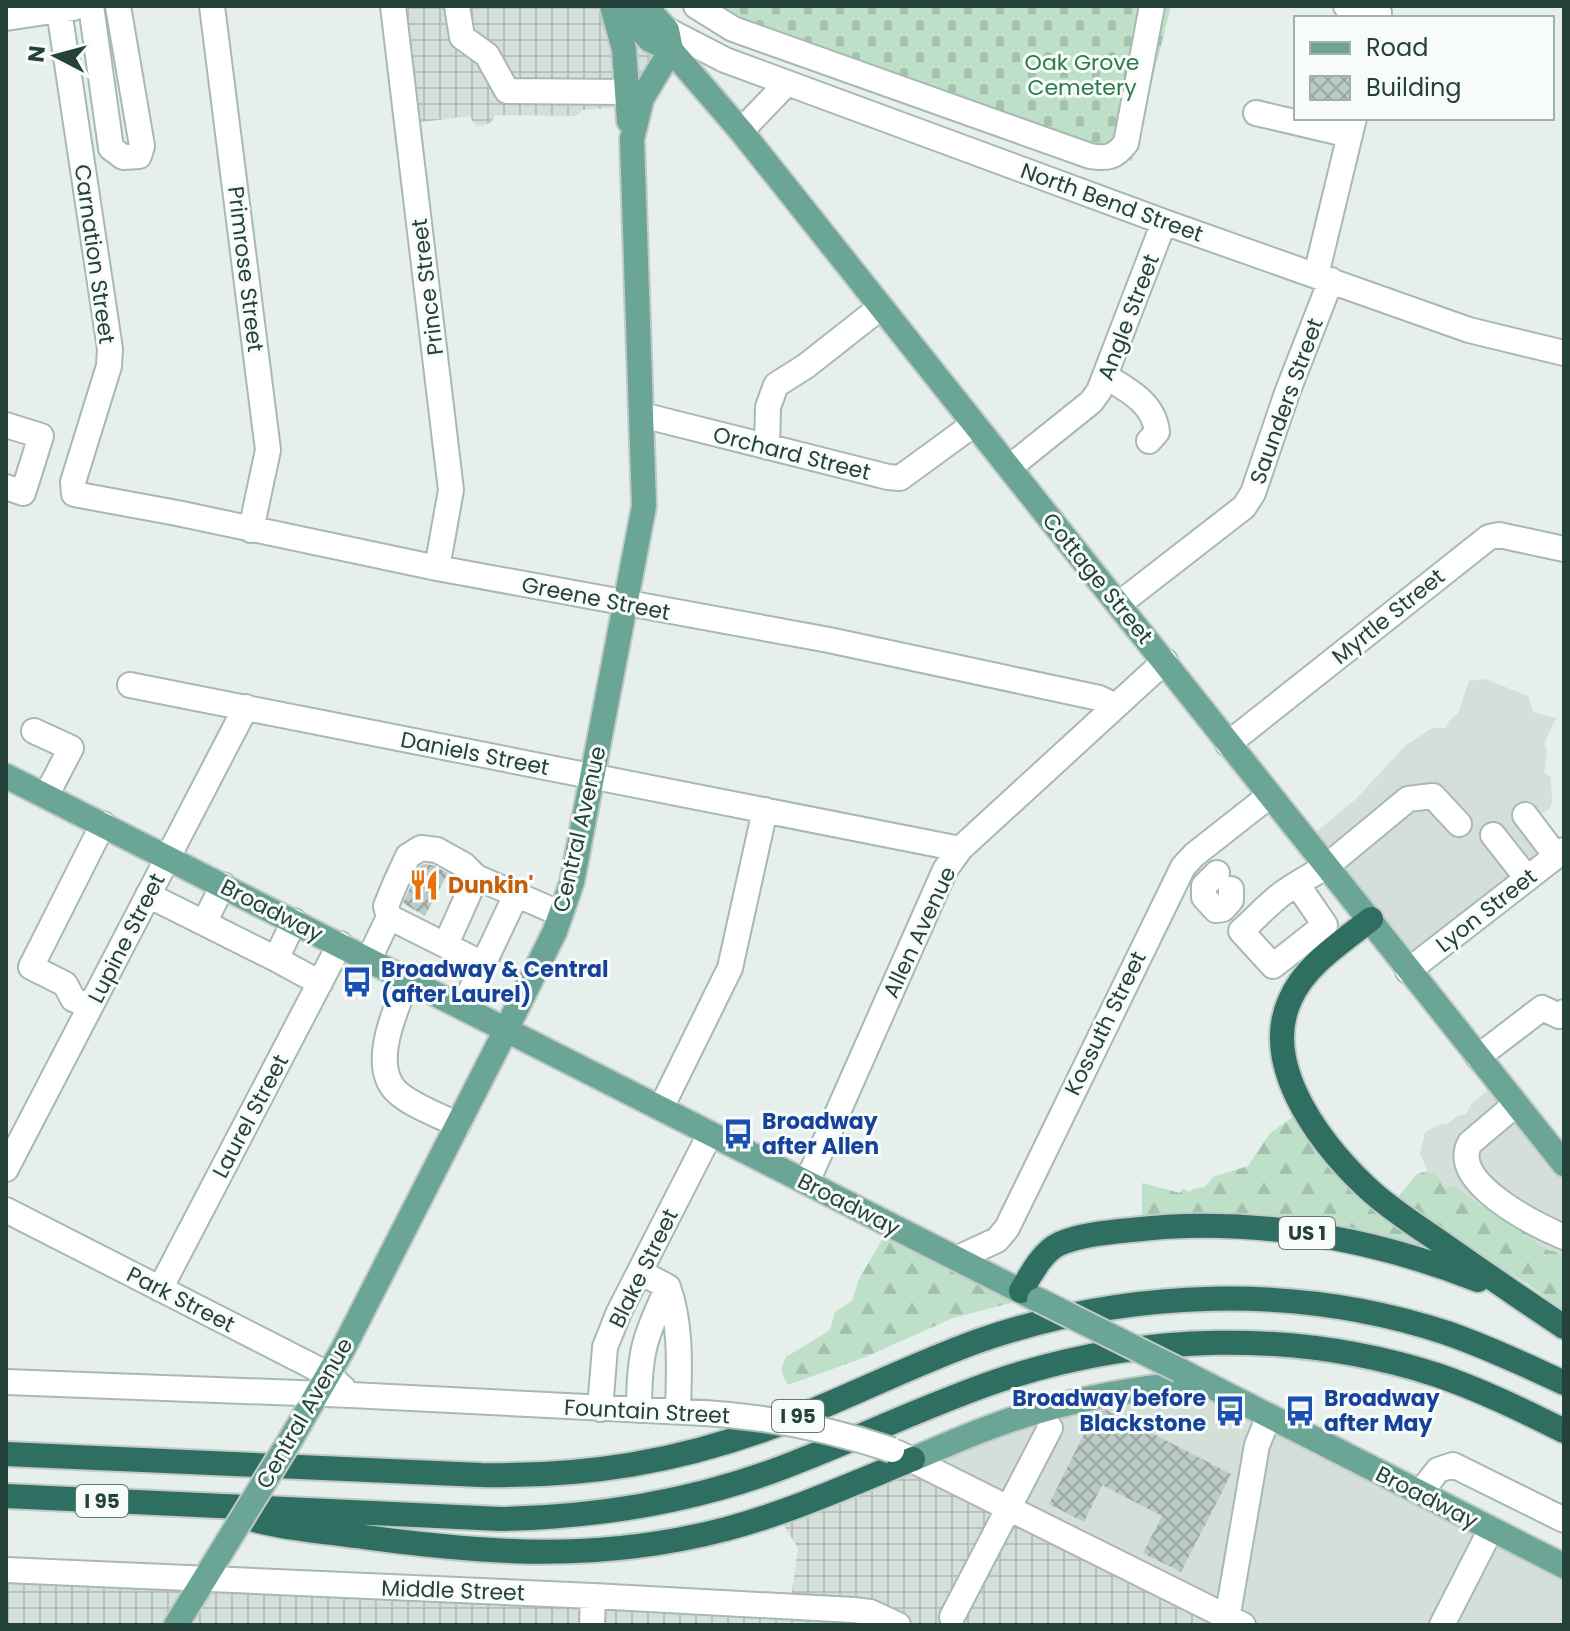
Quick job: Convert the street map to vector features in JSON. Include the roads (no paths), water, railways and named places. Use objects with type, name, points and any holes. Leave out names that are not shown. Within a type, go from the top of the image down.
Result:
[{"type":"highway","points":[[1371,919],[1313,966],[1290,999],[1282,1038],[1284,1060],[1291,1081],[1322,1137],[1362,1183],[1401,1215],[1522,1299]]},
{"type":"highway","name":"US 1","points":[[1030,1296],[1045,1256],[1059,1244],[1139,1229],[1239,1226],[1292,1231],[1369,1245],[1439,1265],[1522,1299],[1564,1327]]},
{"type":"highway","name":"I 95","points":[[6,1454],[481,1475],[541,1476],[602,1471],[678,1456],[751,1434],[953,1350],[1010,1331],[1099,1310],[1193,1299],[1287,1301],[1386,1316],[1476,1344],[1564,1383]]},
{"type":"highway","name":"I 95","points":[[6,1496],[501,1519],[562,1517],[623,1510],[683,1498],[772,1472],[968,1392],[1026,1372],[1112,1352],[1202,1342],[1290,1345],[1379,1360],[1465,1385],[1564,1431]]},
{"type":"highway","points":[[197,1506],[285,1528],[458,1550],[573,1552],[662,1542],[724,1530],[809,1502],[903,1454]]},
{"type":"main road","points":[[615,6],[624,49],[632,139]]},
{"type":"main road","name":"Cottage Street","points":[[615,6],[650,40],[669,40],[1564,1164]]},
{"type":"main road","points":[[645,6],[669,40]]},
{"type":"main road","name":"Central Avenue","points":[[176,1625],[324,1385],[506,1030],[561,914],[572,882],[644,506],[632,139],[642,98],[669,40]]},
{"type":"main road","name":"Broadway","points":[[6,776],[1564,1566]]},
{"type":"main road","points":[[903,1454],[1078,1400],[1157,1385],[1202,1382]]},
{"type":"street","points":[[12,13],[89,6],[111,148],[123,157],[139,156],[142,146],[118,6]]},
{"type":"street","name":"Primrose Street","points":[[212,6],[268,450],[251,530]]},
{"type":"street","name":"Prince Street","points":[[393,6],[451,490],[437,568]]},
{"type":"street","points":[[457,6],[462,37],[487,55],[507,91],[627,92]]},
{"type":"street","points":[[702,8],[748,34],[1090,156],[1105,158],[1116,155],[1126,143],[1152,6]]},
{"type":"street","points":[[1346,6],[1379,12]]},
{"type":"street","name":"Carnation Street","points":[[59,10],[110,349],[109,366],[73,482],[74,494]]},
{"type":"street","name":"North Bend Street","points":[[669,40],[1164,222],[1469,330],[1564,353]]},
{"type":"street","points":[[741,131],[787,83]]},
{"type":"street","points":[[1256,113],[1294,119]]},
{"type":"street","points":[[1304,120],[1352,127]]},
{"type":"street","name":"Saunders Street","points":[[1119,604],[1244,507],[1248,500],[1323,278],[1352,127]]},
{"type":"street","name":"Angle Street","points":[[1010,467],[1091,402],[1105,376],[1164,222]]},
{"type":"street","points":[[767,447],[768,407],[776,385],[806,366],[881,307]]},
{"type":"street","points":[[1105,376],[1139,397],[1156,417],[1157,432],[1149,441]]},
{"type":"street","name":"Orchard Street","points":[[642,415],[900,478],[974,424]]},
{"type":"street","points":[[6,425],[41,436],[23,493],[6,487]]},
{"type":"street","name":"Greene Street","points":[[74,494],[437,568],[829,640],[1099,698],[1116,706]]},
{"type":"street","name":"Myrtle Street","points":[[1228,744],[1489,537],[1499,535],[1564,549]]},
{"type":"street","name":"Allen Avenue","points":[[807,1182],[945,870],[960,849],[1165,661]]},
{"type":"street","name":"Daniels Street","points":[[130,685],[960,849]]},
{"type":"street","name":"Lupine Street","points":[[6,1169],[246,707]]},
{"type":"street","points":[[34,731],[71,748],[46,796]]},
{"type":"street","name":"Kossuth Street","points":[[958,1258],[997,1240],[1007,1228],[1178,875],[1199,851],[1269,796]]},
{"type":"street","points":[[1297,884],[1327,866],[1408,799],[1433,796],[1459,824]]},
{"type":"street","points":[[661,1108],[730,968],[765,810]]},
{"type":"street","points":[[1525,815],[1560,853]]},
{"type":"street","points":[[90,1007],[73,999],[65,984],[31,967],[103,824]]},
{"type":"street","points":[[1493,835],[1527,878]]},
{"type":"street","points":[[369,959],[389,917],[386,906],[408,856],[421,848],[437,850],[464,865],[476,877],[561,914]]},
{"type":"street","points":[[1199,851],[1223,880]]},
{"type":"street","name":"Lyon Street","points":[[1408,971],[1560,853]]},
{"type":"street","points":[[446,944],[476,877]]},
{"type":"street","points":[[204,923],[223,885]]},
{"type":"street","points":[[148,895],[320,983]]},
{"type":"street","points":[[463,1007],[516,895]]},
{"type":"street","points":[[389,917],[483,964]]},
{"type":"street","points":[[276,959],[294,921]]},
{"type":"street","name":"Laurel Street","points":[[160,1289],[340,944]]},
{"type":"street","points":[[408,979],[388,1034],[385,1056],[387,1080],[398,1093],[458,1125]]},
{"type":"street","points":[[1478,1057],[1542,1008],[1559,1016],[1564,1012]]},
{"type":"street","points":[[1516,1104],[1470,1143],[1466,1150],[1467,1167],[1474,1178],[1501,1201],[1564,1237]]},
{"type":"street","name":"Blake Street","points":[[600,1409],[605,1347],[710,1134]]},
{"type":"street","name":"Park Street","points":[[6,1210],[160,1289],[324,1385]]},
{"type":"street","points":[[640,1272],[668,1287],[674,1303],[679,1345],[678,1411]]},
{"type":"street","points":[[639,1410],[642,1349],[646,1333],[668,1287]]},
{"type":"street","name":"Fountain Street","points":[[6,1382],[324,1385],[351,1395],[678,1411],[796,1423],[903,1454],[1232,1623]]},
{"type":"street","points":[[1232,1623],[1257,1445],[1269,1416]]},
{"type":"street","points":[[952,1617],[1050,1428]]},
{"type":"street","points":[[1420,1493],[1438,1470],[1453,1465],[1564,1520]]},
{"type":"street","points":[[1442,1625],[1491,1529]]},
{"type":"street","name":"Middle Street","points":[[6,1570],[862,1611],[879,1615],[898,1625]]},
{"type":"street","points":[[592,1625],[593,1596]]},
{"type":"place","name":"Dunkin'","points":[[424,885]]},
{"type":"place","name":"Broadway & Central (after Laurel)","points":[[357,982]]},
{"type":"place","name":"Broadway after Allen","points":[[738,1134]]},
{"type":"place","name":"Broadway before Blackstone","points":[[1230,1411]]},
{"type":"place","name":"Broadway after May","points":[[1300,1411]]},
{"type":"park label","name":"Oak Grove Cemetery","points":[[1082,74]]}]
